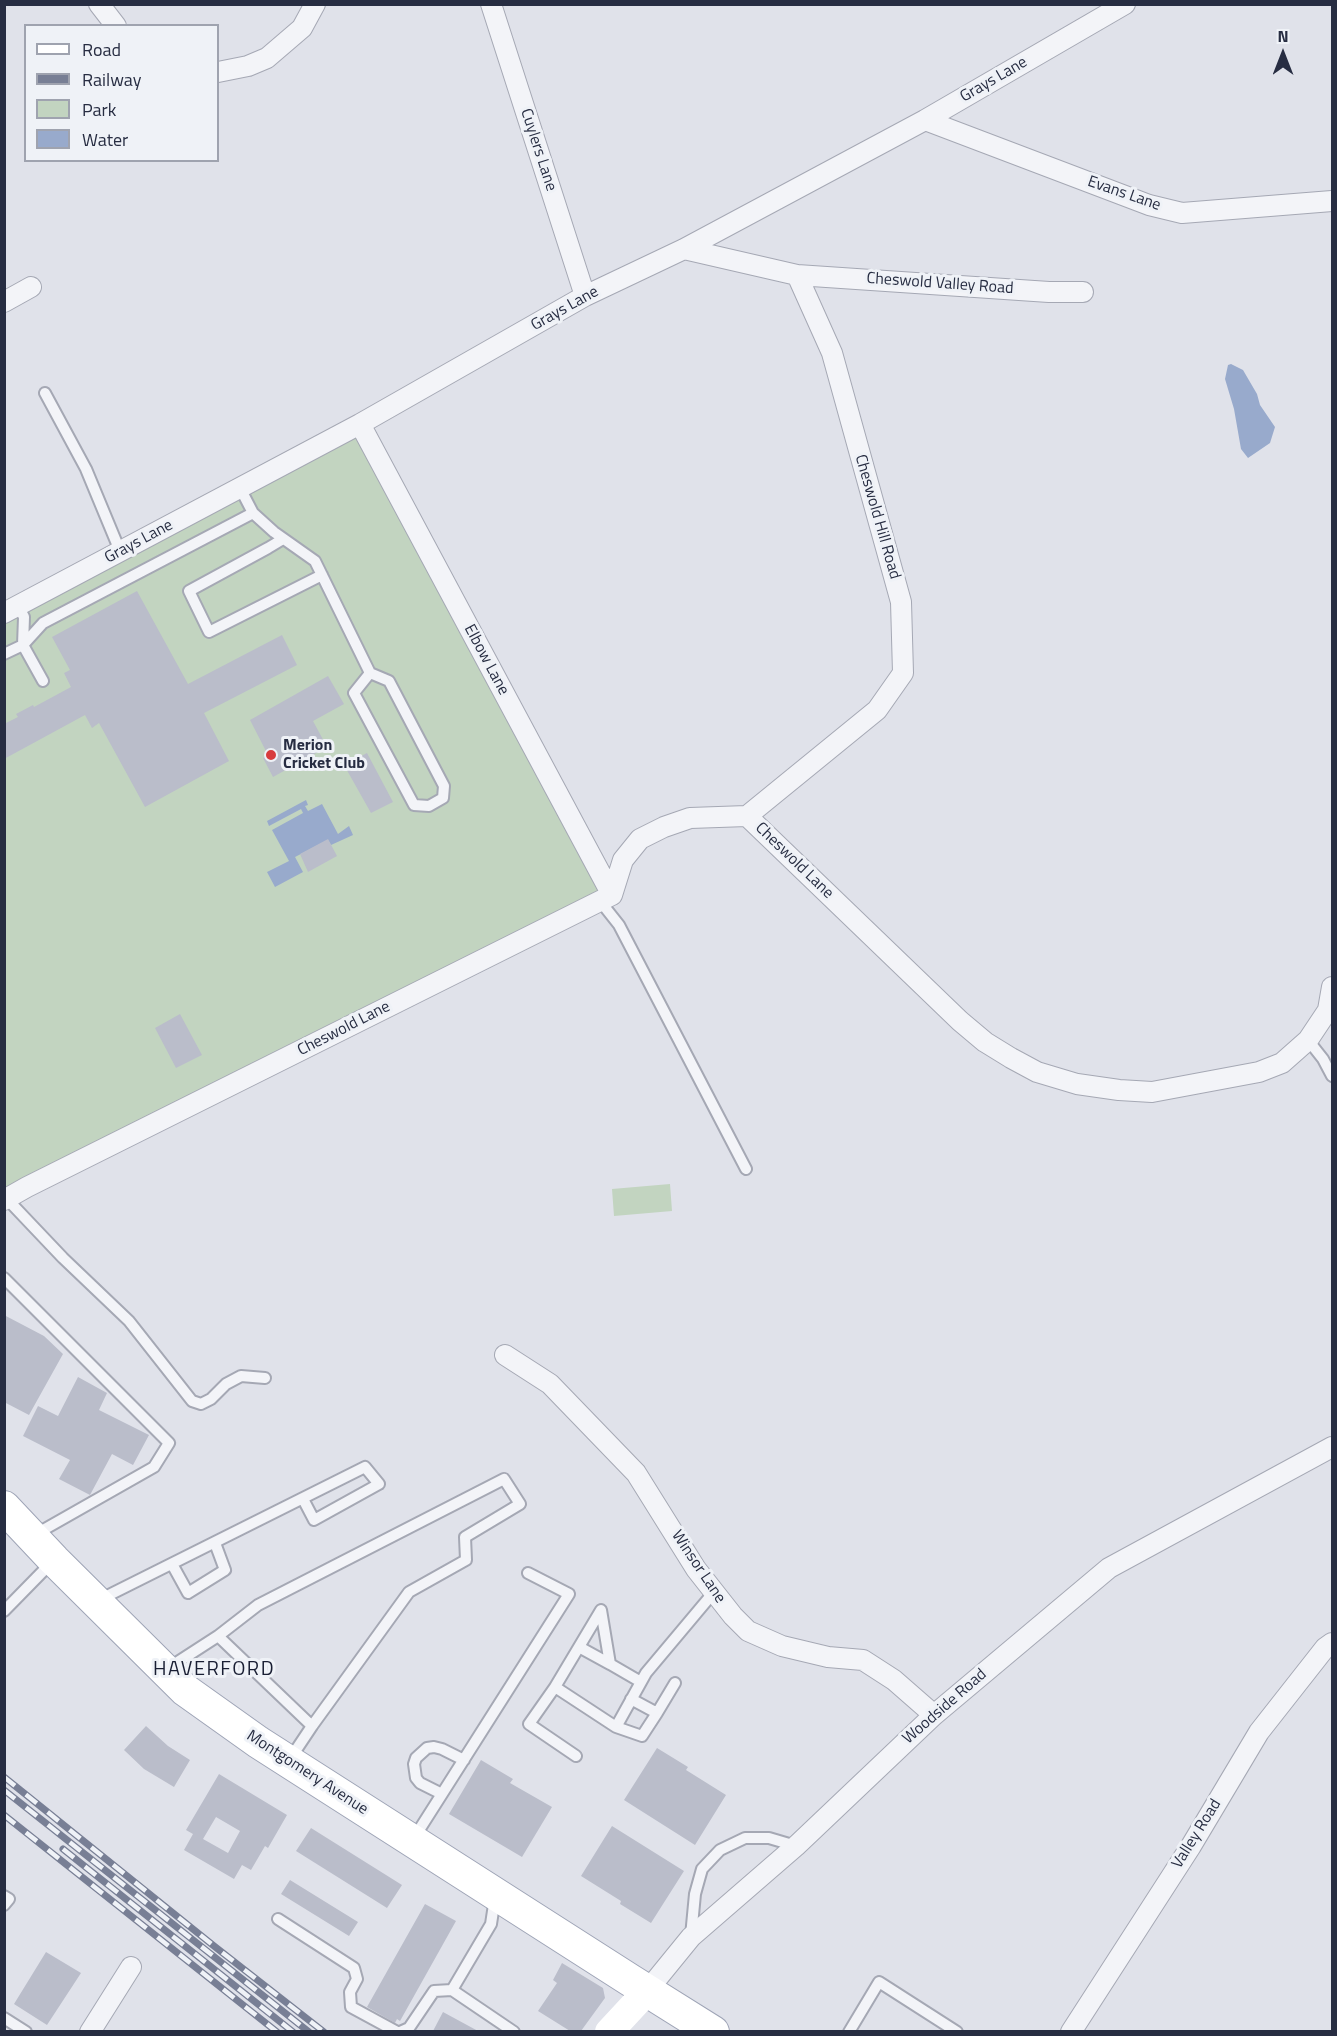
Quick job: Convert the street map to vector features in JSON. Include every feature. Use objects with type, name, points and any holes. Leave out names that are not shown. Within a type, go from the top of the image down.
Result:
[{"type":"main road","name":"Montgomery Avenue","points":[[4,1507],[184,1690],[289,1762],[713,2031]]},
{"type":"street","points":[[99,4],[114,24]]},
{"type":"street","points":[[219,72],[232,70],[267,58],[302,28],[315,4]]},
{"type":"street","name":"Cuylers Lane","points":[[491,4],[585,297]]},
{"type":"street","name":"Grays Lane","points":[[11,609],[360,424],[585,297],[684,249],[925,120],[1125,4]]},
{"type":"street","name":"Evans Lane","points":[[925,120],[1149,205],[1182,213],[1332,201]]},
{"type":"street","points":[[684,249],[798,275]]},
{"type":"street","name":"Cheswold Valley Road","points":[[798,275],[1049,292],[1083,292]]},
{"type":"street","name":"Cheswold Hill Road","points":[[747,816],[877,710],[903,673],[901,602],[832,353],[798,275]]},
{"type":"street","points":[[4,302],[31,286]]},
{"type":"street","name":"Elbow Lane","points":[[360,424],[606,898]]},
{"type":"street","name":"Cheswold Lane","points":[[6,1200],[27,1187],[606,898],[623,860],[640,839],[690,818],[747,816],[960,1021],[985,1042],[1037,1072],[1077,1084],[1152,1092],[1232,1079],[1259,1072],[1282,1063],[1308,1040],[1328,1010],[1332,987]]},
{"type":"street","name":"Winsor Lane","points":[[505,1355],[550,1384],[636,1473],[696,1569],[733,1616],[748,1631],[782,1646],[828,1657],[863,1660],[894,1680],[934,1715]]},
{"type":"street","name":"Woodside Road","points":[[609,2031],[647,1991],[691,1937],[796,1846],[934,1715],[1109,1568],[1332,1447]]},
{"type":"street","name":"Valley Road","points":[[1071,2031],[1191,1846],[1259,1732],[1325,1648],[1332,1643]]},
{"type":"street","points":[[90,2031],[131,1967]]},
{"type":"lane","points":[[45,393],[86,469],[120,551]]},
{"type":"lane","points":[[240,488],[253,513],[315,561],[370,673],[389,681],[444,786],[443,798],[429,806],[414,806],[354,693],[370,673]]},
{"type":"lane","points":[[4,654],[23,645],[43,623],[253,513]]},
{"type":"lane","points":[[283,538],[189,591],[209,632],[322,575]]},
{"type":"lane","points":[[11,609],[24,617],[23,645],[43,681]]},
{"type":"lane","points":[[606,898],[746,1169]]},
{"type":"lane","points":[[1308,1040],[1323,1059],[1332,1076]]},
{"type":"lane","points":[[6,1200],[129,1321],[192,1401],[201,1404],[226,1384],[241,1376],[265,1378]]},
{"type":"lane","points":[[4,1278],[169,1443],[154,1467],[33,1536]]},
{"type":"lane","points":[[96,1602],[365,1467],[379,1484],[314,1520],[303,1499]]},
{"type":"lane","points":[[165,1670],[218,1636],[258,1605],[504,1479],[520,1504],[465,1537],[466,1560],[408,1592],[312,1726],[289,1762]]},
{"type":"lane","points":[[172,1564],[188,1593],[225,1570],[215,1542]]},
{"type":"lane","points":[[4,1611],[54,1560]]},
{"type":"lane","points":[[412,1841],[569,1594],[528,1573]]},
{"type":"lane","points":[[616,1727],[646,1673],[714,1592]]},
{"type":"lane","points":[[576,1756],[529,1724],[555,1687],[601,1610],[610,1664]]},
{"type":"lane","points":[[218,1636],[312,1726]]},
{"type":"lane","points":[[579,1647],[641,1682]]},
{"type":"lane","points":[[555,1687],[616,1727],[642,1736],[675,1683]]},
{"type":"lane","points":[[631,1699],[657,1713]]},
{"type":"lane","points":[[442,1794],[420,1783],[416,1778],[414,1764],[416,1758],[427,1748],[435,1747],[464,1760]]},
{"type":"lane","points":[[691,1937],[695,1894],[702,1869],[720,1850],[745,1838],[769,1838],[796,1846]]},
{"type":"lane","points":[[452,1990],[491,1924],[496,1895]]},
{"type":"lane","points":[[4,1896],[9,1899],[4,1905]]},
{"type":"lane","points":[[278,1919],[354,1968],[357,1979],[350,1992],[351,2007],[399,2031],[409,2028],[434,1991],[452,1990],[514,2031]]},
{"type":"lane","points":[[849,2031],[879,1982],[957,2031]]},
{"type":"lane","points":[[4,2018],[26,2031]]},
{"type":"green space","name":"Merion Cricket Club","points":[[360,424],[612,895],[5,1200],[5,615]]},
{"type":"green space","points":[[670,1184],[672,1211],[614,1216],[612,1189]]},
{"type":"water","points":[[1231,364],[1243,370],[1257,394],[1260,405],[1275,427],[1270,443],[1248,458],[1241,449],[1234,409],[1225,379],[1228,365]]},
{"type":"water","points":[[306,800],[308,805],[305,806],[308,811],[322,804],[338,834],[349,826],[353,835],[331,845],[328,840],[295,857],[303,872],[275,887],[267,872],[289,861],[272,830],[303,813],[301,809],[269,826],[267,821]]},
{"type":"building","points":[[137,591],[188,684],[282,635],[297,665],[204,713],[229,761],[145,807],[99,723],[92,728],[85,715],[4,759],[4,724],[18,717],[16,714],[71,687],[64,673],[70,670],[52,637]]},
{"type":"building","points":[[328,676],[344,704],[313,721],[327,747],[273,777],[263,758],[268,755],[250,720]]},
{"type":"building","points":[[367,753],[393,802],[371,813],[344,765]]},
{"type":"building","points":[[328,839],[337,856],[308,872],[300,854]]},
{"type":"building","points":[[180,1014],[202,1055],[176,1068],[155,1028]]},
{"type":"building","points":[[4,1315],[44,1336],[63,1354],[29,1415],[4,1402]]},
{"type":"building","points":[[78,1377],[107,1393],[99,1410],[149,1435],[133,1465],[112,1454],[90,1495],[59,1479],[70,1460],[23,1436],[38,1406],[58,1416]]},
{"type":"building","points":[[146,1726],[168,1746],[190,1760],[174,1787],[144,1769],[124,1750]]},
{"type":"building","points":[[657,1748],[688,1767],[686,1770],[726,1795],[695,1845],[624,1800]]},
{"type":"building","points":[[481,1760],[513,1779],[510,1783],[552,1807],[522,1857],[449,1814]]},
{"type":"building","points":[[219,1774],[287,1815],[268,1848],[265,1846],[251,1870],[242,1865],[234,1879],[184,1850],[193,1834],[186,1830]],"holes":[[[216,1817],[240,1831],[228,1853],[203,1839]]]},
{"type":"building","points":[[612,1826],[684,1871],[651,1923],[581,1876]]},
{"type":"building","points":[[311,1828],[402,1885],[387,1908],[296,1851]]},
{"type":"building","points":[[290,1880],[358,1922],[349,1936],[281,1894]]},
{"type":"building","points":[[425,1904],[456,1921],[400,2021],[397,2019],[395,2023],[367,2007]]},
{"type":"building","points":[[46,1952],[81,1973],[47,2025],[14,2004]]},
{"type":"building","points":[[562,1963],[603,1988],[605,1998],[581,2031],[570,2031],[538,2011],[557,1983],[553,1980]]},
{"type":"building","points":[[443,2012],[478,2031],[433,2031]]},
{"type":"railway","points":[[4,1777],[324,2032]]},
{"type":"railway","points":[[4,1790],[309,2032]]},
{"type":"railway","points":[[4,1815],[277,2032]]},
{"type":"railway","points":[[63,1849],[293,2032]]},
{"type":"place","name":"Merion Cricket Club","points":[[271,755]]},
{"type":"district","name":"HAVERFORD","points":[[214,1670]]}]
